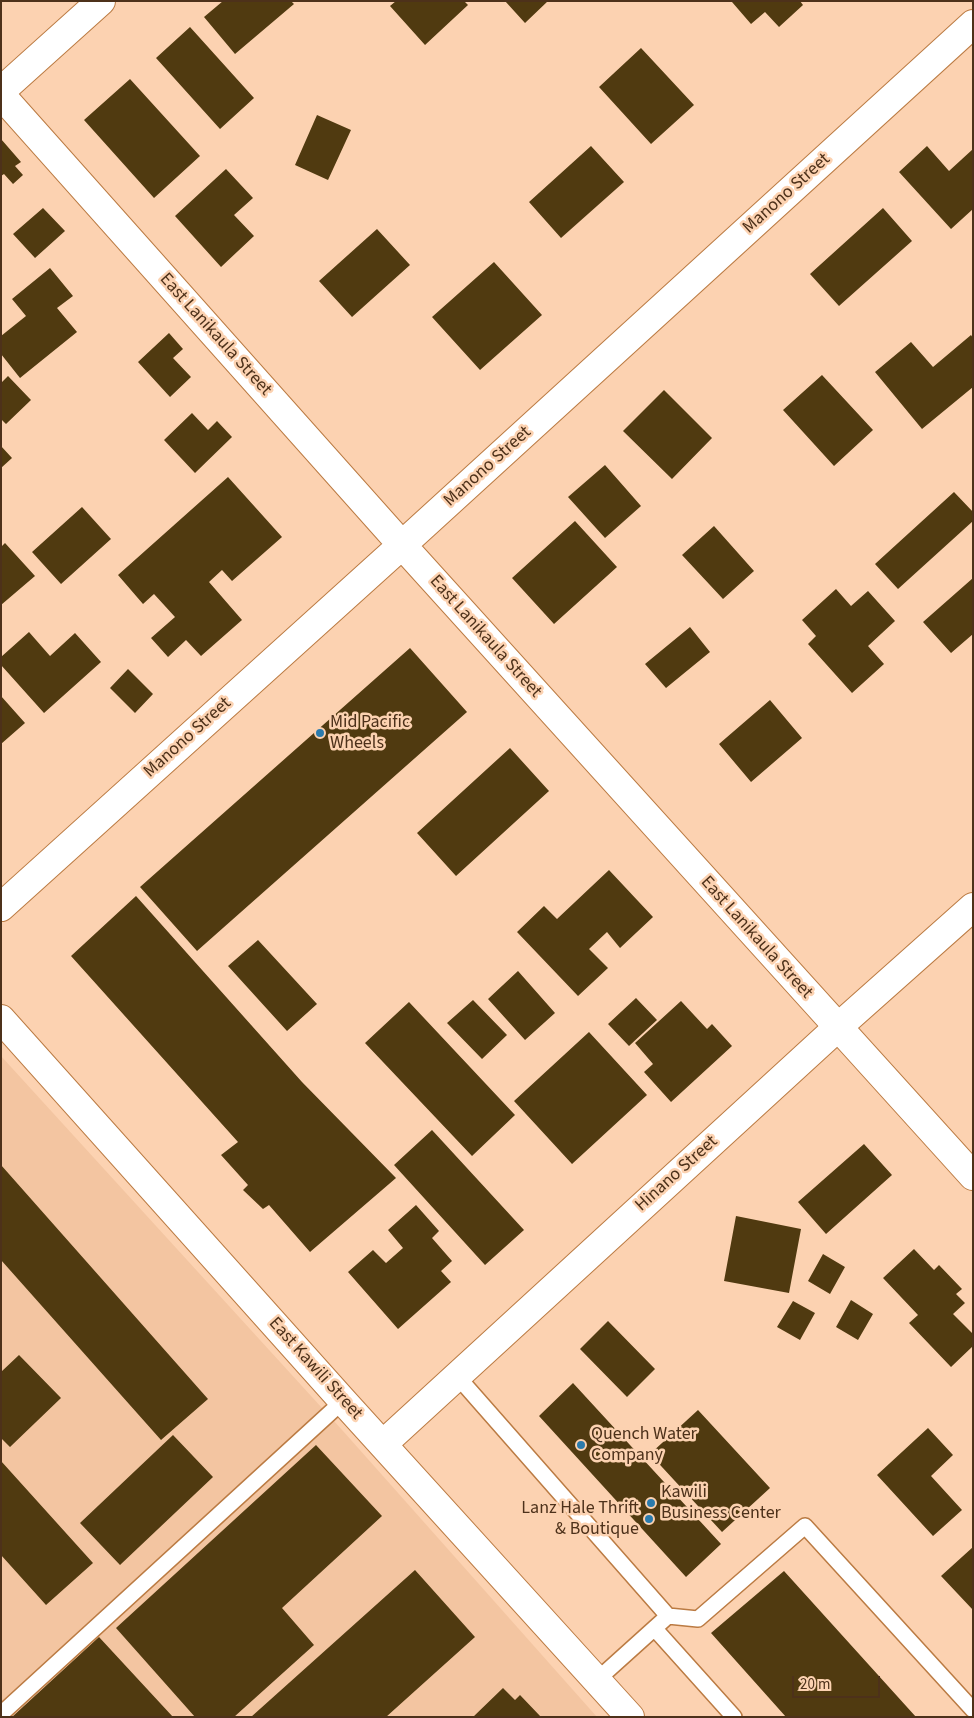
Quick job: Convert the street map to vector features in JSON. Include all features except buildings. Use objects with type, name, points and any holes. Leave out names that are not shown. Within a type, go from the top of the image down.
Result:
[{"type":"street","points":[[1,93],[101,1]]},
{"type":"street","name":"Manono Street","points":[[1,907],[402,545],[973,24]]},
{"type":"street","name":"East Lanikaula Street","points":[[1,93],[402,545],[837,1028],[973,1176]]},
{"type":"street","name":"Hinano Street","points":[[382,1444],[837,1028],[973,907]]},
{"type":"street","name":"East Kawili Street","points":[[1,1019],[343,1401],[630,1717]]},
{"type":"lane","points":[[457,1376],[668,1616],[698,1619],[806,1526],[973,1710]]},
{"type":"lane","points":[[1,1714],[343,1401]]},
{"type":"lane","points":[[597,1680],[668,1616]]},
{"type":"lane","points":[[655,1629],[734,1717]]},
{"type":"shaded area","points":[[1,1056],[343,1431],[597,1717],[1,1717]]},
{"type":"place","name":"Mid Pacific Wheels","points":[[320,733]]},
{"type":"place","name":"Quench Water Company","points":[[581,1445]]},
{"type":"place","name":"Kawili Business Center","points":[[651,1503]]},
{"type":"place","name":"Lanz Hale Thrift & Boutique","points":[[649,1519]]}]
